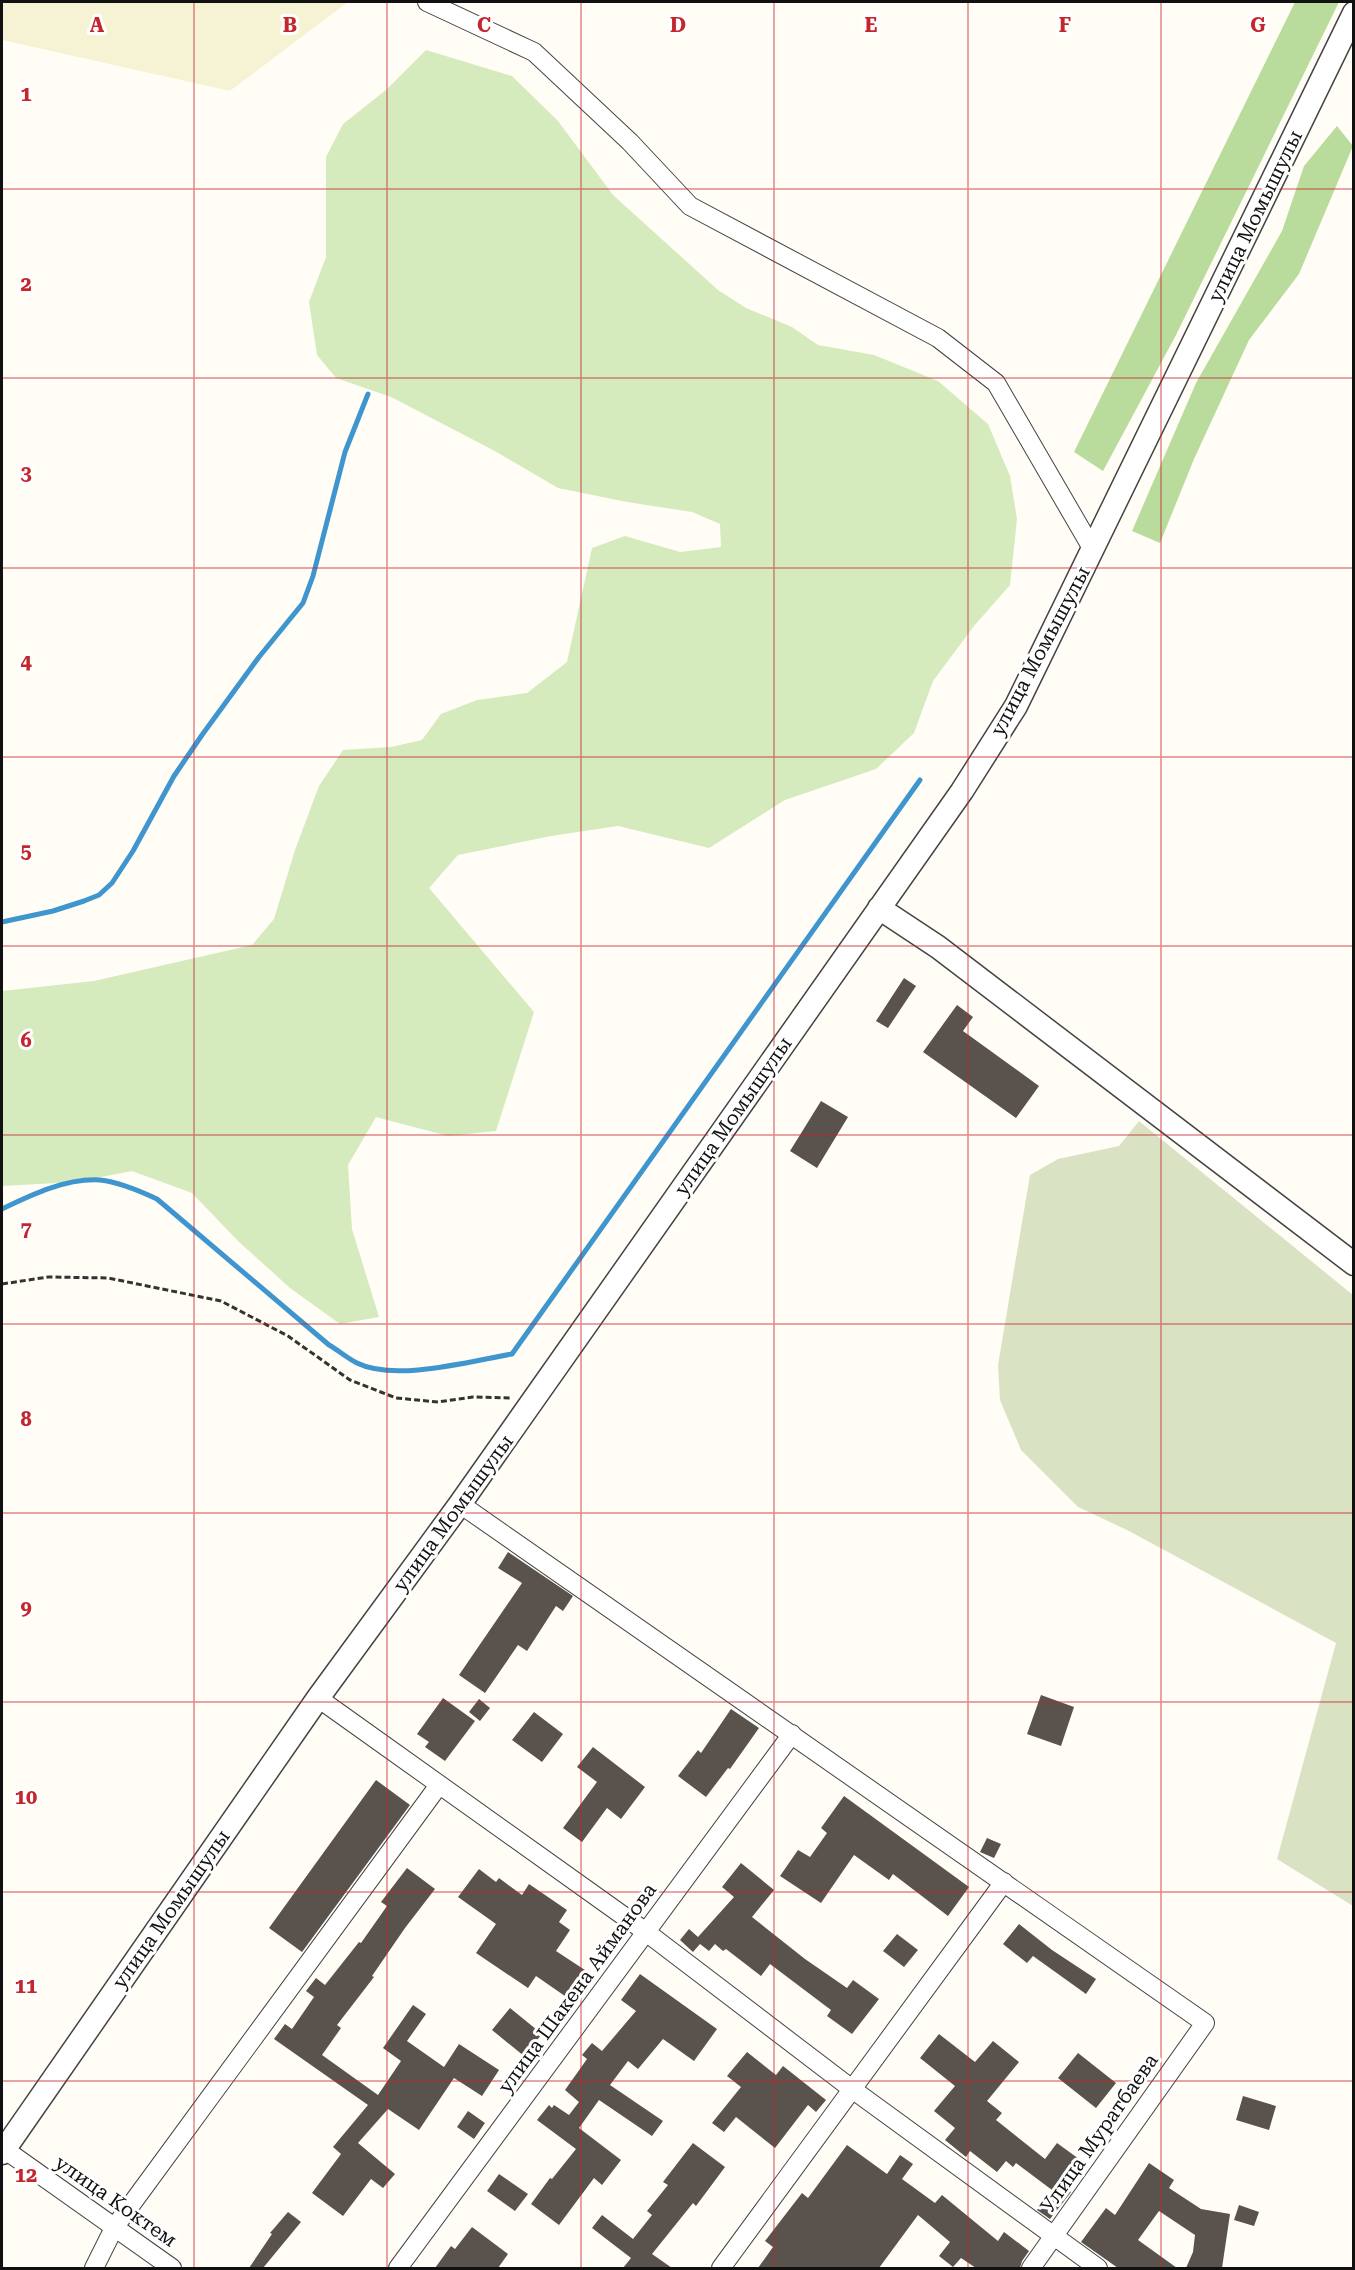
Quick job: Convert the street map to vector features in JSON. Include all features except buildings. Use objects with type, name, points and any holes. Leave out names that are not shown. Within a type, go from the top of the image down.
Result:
[{"type":"street","points":[[427,2],[534,52],[630,142],[690,206],[938,338],[996,383],[1093,550]]},
{"type":"street","name":"улица Момышулы","points":[[3,2151],[318,1698],[460,1504],[962,791],[1016,706],[1353,13]]},
{"type":"street","points":[[879,908],[947,954],[1353,1264]]},
{"type":"street","points":[[460,1504],[1004,1882],[721,2268]]},
{"type":"street","points":[[318,1698],[646,1932],[852,2089],[1098,2268]]},
{"type":"street","name":"улица Шакена Айманова","points":[[398,2268],[792,1734]]},
{"type":"street","points":[[94,2268],[114,2228],[439,1785]]},
{"type":"street","name":"Улица Муратбаева","points":[[1004,1882],[1204,2023],[1031,2268]]},
{"type":"street","name":"улица Коктем","points":[[3,2151],[172,2268]]},
{"type":"path","points":[[2,1284],[48,1277],[108,1278],[221,1301],[288,1336],[350,1380],[396,1398],[438,1402],[473,1397],[534,1398]]},
{"type":"shaded area","points":[[2,2],[348,2],[230,91],[2,40]]},
{"type":"green space","points":[[1295,2],[1339,2],[1176,335],[1103,471],[1074,452]]},
{"type":"green space","points":[[426,50],[512,76],[558,121],[613,195],[718,290],[746,308],[792,327],[818,345],[874,355],[938,381],[988,424],[1010,476],[1017,519],[1010,585],[974,626],[933,681],[914,733],[876,769],[785,800],[709,848],[618,826],[551,836],[458,855],[429,888],[534,1012],[496,1131],[448,1136],[376,1117],[348,1165],[352,1229],[379,1317],[340,1324],[290,1288],[238,1241],[192,1193],[132,1171],[75,1182],[2,1186],[2,991],[94,981],[252,945],[274,919],[295,850],[319,786],[343,750],[391,747],[422,740],[441,714],[477,700],[527,693],[567,662],[592,548],[625,536],[680,552],[721,547],[720,524],[692,512],[558,488],[493,450],[391,397],[336,378],[317,355],[309,302],[326,257],[326,157],[343,124],[386,90]]},
{"type":"green space","points":[[1337,126],[1353,146],[1299,274],[1249,340],[1194,459],[1160,543],[1132,531],[1196,383],[1282,231],[1304,166]]},
{"type":"green space","points":[[1139,1121],[1353,1295],[1353,1906],[1277,1859],[1336,1643],[1129,1531],[1078,1507],[1021,1450],[1000,1400],[998,1365],[1030,1175],[1058,1159],[1119,1146]]},
{"type":"waterway","points":[[2,922],[53,911],[84,901],[99,895],[112,883],[133,851],[174,776],[259,657],[303,603],[313,576],[345,452],[368,394]]},
{"type":"waterway","points":[[2,1209],[37,1193],[74,1182],[100,1180],[122,1185],[157,1199],[329,1345],[357,1363],[391,1371],[412,1370],[455,1365],[512,1354],[920,780]]}]
